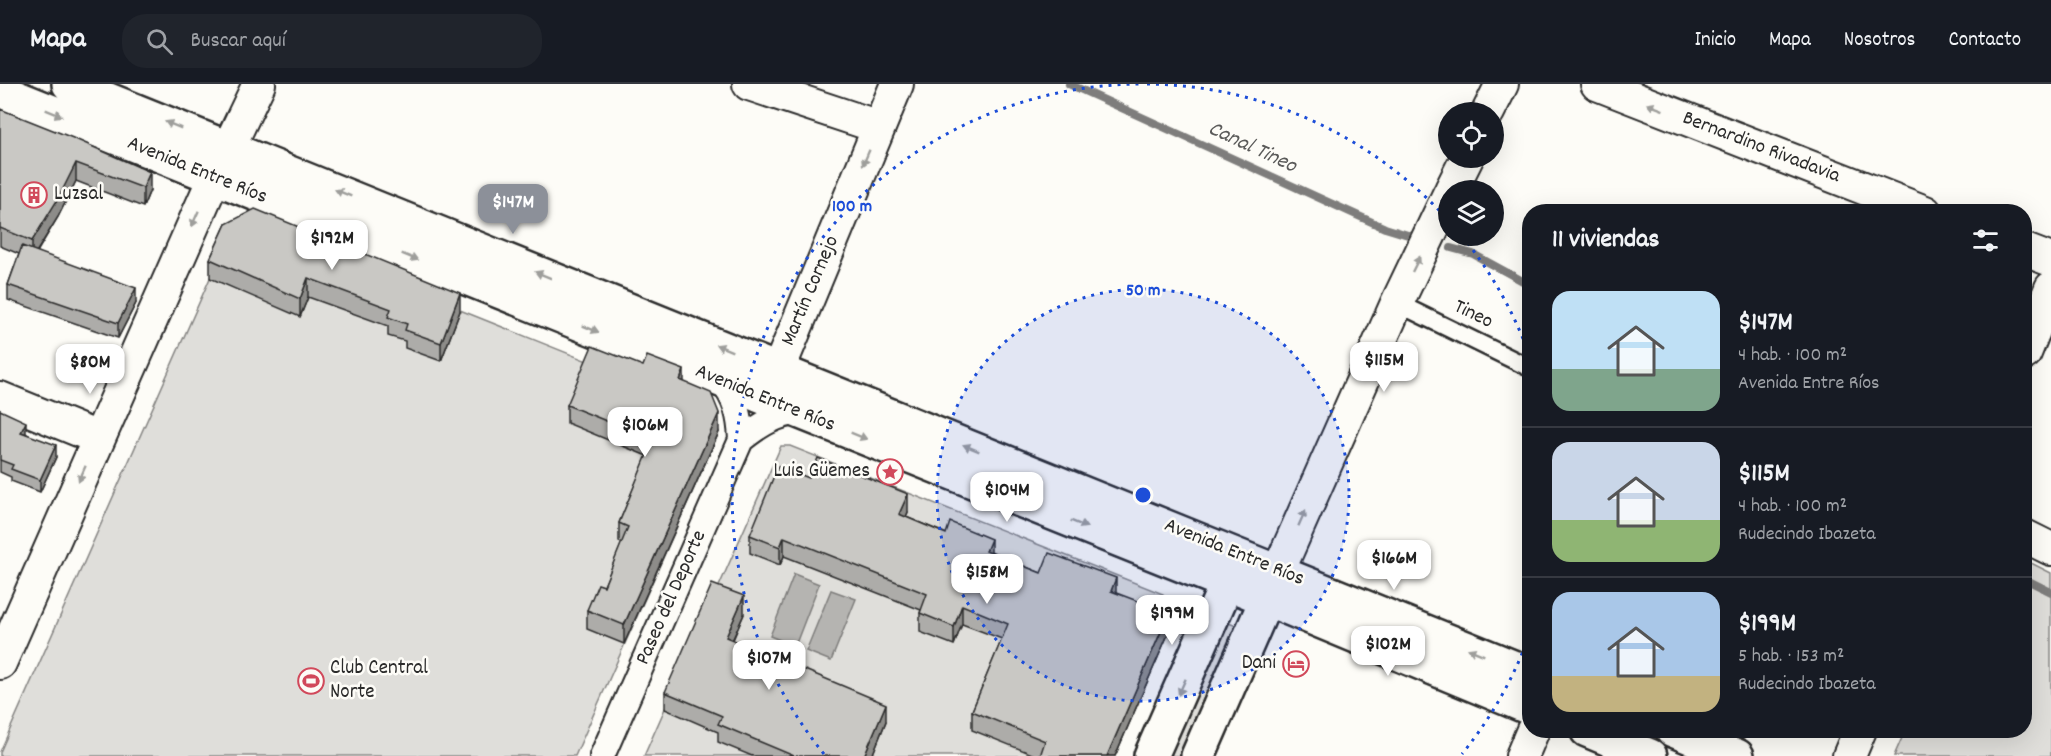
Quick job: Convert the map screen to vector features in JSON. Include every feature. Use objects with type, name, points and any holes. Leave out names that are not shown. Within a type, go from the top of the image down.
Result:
[{"type":"main road","name":"Avenida Entre Ríos","points":[[69,84],[228,147],[772,384],[1273,585],[1522,671]]},
{"type":"main road","name":"Avenida Entre Ríos","points":[[0,91],[721,381],[772,384],[800,412],[1234,570]]},
{"type":"main road","points":[[1151,756],[1234,570]]},
{"type":"main road","name":"Avenida Entre Ríos","points":[[1273,585],[1522,704]]},
{"type":"main road","points":[[1198,756],[1273,585]]},
{"type":"main road","points":[[1606,738],[1650,756]]},
{"type":"main road","points":[[1693,738],[1737,756]]},
{"type":"street","points":[[0,663],[214,178],[259,84]]},
{"type":"street","points":[[749,84],[879,127]]},
{"type":"street","name":"Martín Cornejo","points":[[772,384],[897,84]]},
{"type":"street","points":[[1493,102],[1502,84]]},
{"type":"street","name":"Bernardino Rivadavia","points":[[1597,84],[1904,204]]},
{"type":"street","points":[[1273,585],[1397,303],[1438,217]]},
{"type":"street","points":[[2032,253],[2051,260]]},
{"type":"street","points":[[2032,336],[2051,288]]},
{"type":"street","points":[[721,381],[732,394],[740,418],[741,440]]},
{"type":"street","points":[[0,398],[98,438]]},
{"type":"street","points":[[741,440],[760,425],[780,415],[800,412]]},
{"type":"street","name":"Paseo del Deporte","points":[[602,756],[741,440]]},
{"type":"street","points":[[2032,540],[2051,549]]},
{"type":"street","points":[[1522,756],[1530,738]]},
{"type":"street","points":[[1849,756],[1857,738]]},
{"type":"lane","name":"Tineo","points":[[1397,303],[1522,364]]},
{"type":"shaded area","points":[[255,228],[712,411],[719,432],[575,756],[0,756],[226,242]]},
{"type":"shaded area","points":[[781,446],[790,446],[1163,594],[1172,624],[1115,756],[644,756]]},
{"type":"shaded area","points":[[2032,564],[2051,573],[2051,756],[1894,756],[1902,738],[2032,738]]},
{"type":"shaded area","points":[[794,574],[819,584],[795,646],[770,636]]},
{"type":"shaded area","points":[[831,590],[856,599],[831,661],[806,651]]},
{"type":"shaded area","points":[[1226,622],[1239,627],[1183,756],[1167,756]]},
{"type":"building","name":"Luzsal","points":[[0,109],[150,172],[143,188],[76,163],[58,199],[32,241],[0,228]]},
{"type":"building","points":[[255,209],[460,293],[441,343],[405,330],[407,324],[388,317],[391,309],[308,278],[300,299],[210,259],[226,224]]},
{"type":"building","points":[[22,246],[136,288],[118,323],[8,285]]},
{"type":"building","points":[[592,346],[643,366],[647,356],[684,370],[680,380],[711,393],[719,413],[624,625],[587,610],[598,584],[604,586],[628,527],[619,523],[653,440],[567,405]]},
{"type":"building","points":[[0,410],[26,422],[21,432],[56,445],[40,480],[11,469],[13,465],[0,460]]},
{"type":"building","points":[[818,458],[908,494],[899,514],[946,534],[950,522],[991,539],[986,551],[1041,573],[1049,553],[1116,578],[1111,591],[1169,613],[1107,756],[1040,756],[1045,741],[972,711],[1008,624],[962,605],[954,627],[920,613],[927,594],[784,537],[780,547],[750,535],[778,466],[809,478]]},
{"type":"building","points":[[712,584],[744,596],[726,637],[886,704],[864,756],[794,756],[718,724],[722,716],[665,692]]},
{"type":"waterway","name":"Canal Tineo","points":[[1069,84],[1385,228],[1421,239]]},
{"type":"waterway","name":"Canal Tineo","points":[[1451,248],[1473,254],[1522,281]]},
{"type":"waterway","name":"Canal Tineo","points":[[2032,582],[2051,592]]},
{"type":"place","name":"Luzsal","points":[[34,195]]},
{"type":"place","name":"Luis Güemes","points":[[890,472]]},
{"type":"place","name":"Dani","points":[[1296,664]]},
{"type":"place","name":"Club Central Norte","points":[[311,681]]}]
